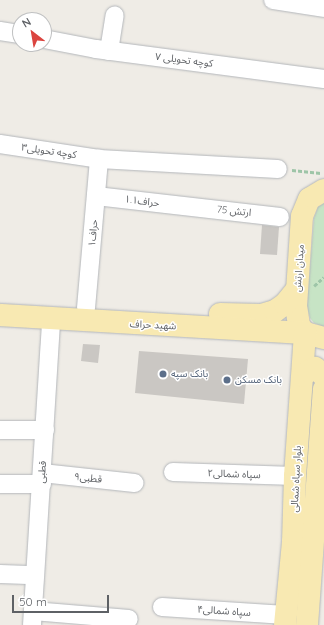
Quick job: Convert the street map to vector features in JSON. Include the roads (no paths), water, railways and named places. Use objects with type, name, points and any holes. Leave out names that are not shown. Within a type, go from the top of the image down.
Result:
[{"type":"main road","name":"میدان ارتش","points":[[315,336],[299,326],[296,316],[297,290],[302,216],[309,199],[321,191]]},
{"type":"main road","points":[[0,302],[86,308],[209,320],[261,315],[275,311],[285,304],[297,290]]},
{"type":"main road","name":"شهید حراف","points":[[0,315],[50,319],[209,320],[315,336]]},
{"type":"main road","name":"بلوار سپاه شمالی","points":[[285,620],[293,542],[295,476],[313,376],[315,336]]},
{"type":"main road","points":[[307,625],[324,390]]},
{"type":"street","points":[[273,0],[324,8]]},
{"type":"street","points":[[109,51],[115,15]]},
{"type":"street","points":[[0,30],[12,32]]},
{"type":"street","name":"کوچه تحویلی ۷","points":[[52,40],[109,51],[324,79]]},
{"type":"street","name":"کوچه تحویلی۳","points":[[0,144],[99,158],[278,169]]},
{"type":"street","name":"حراف۱","points":[[86,308],[99,158]]},
{"type":"street","name":"حراف۱.۱","points":[[96,196],[188,206]]},
{"type":"street","name":"75 ارتش","points":[[188,206],[280,216]]},
{"type":"street","name":"قطبی","points":[[32,618],[45,430],[50,319]]},
{"type":"street","points":[[0,430],[45,430]]},
{"type":"street","name":"سپاه شمالی۲","points":[[173,472],[295,476]]},
{"type":"street","name":"قطبی۹","points":[[0,484],[42,479],[134,482]]},
{"type":"street","points":[[0,574],[35,575]]},
{"type":"street","name":"سپاه شمالی۴","points":[[162,607],[285,620]]},
{"type":"street","points":[[32,618],[129,619]]},
{"type":"place","name":"بانک سپه","points":[[163,374]]},
{"type":"place","name":"بانک مسکن","points":[[227,380]]}]
